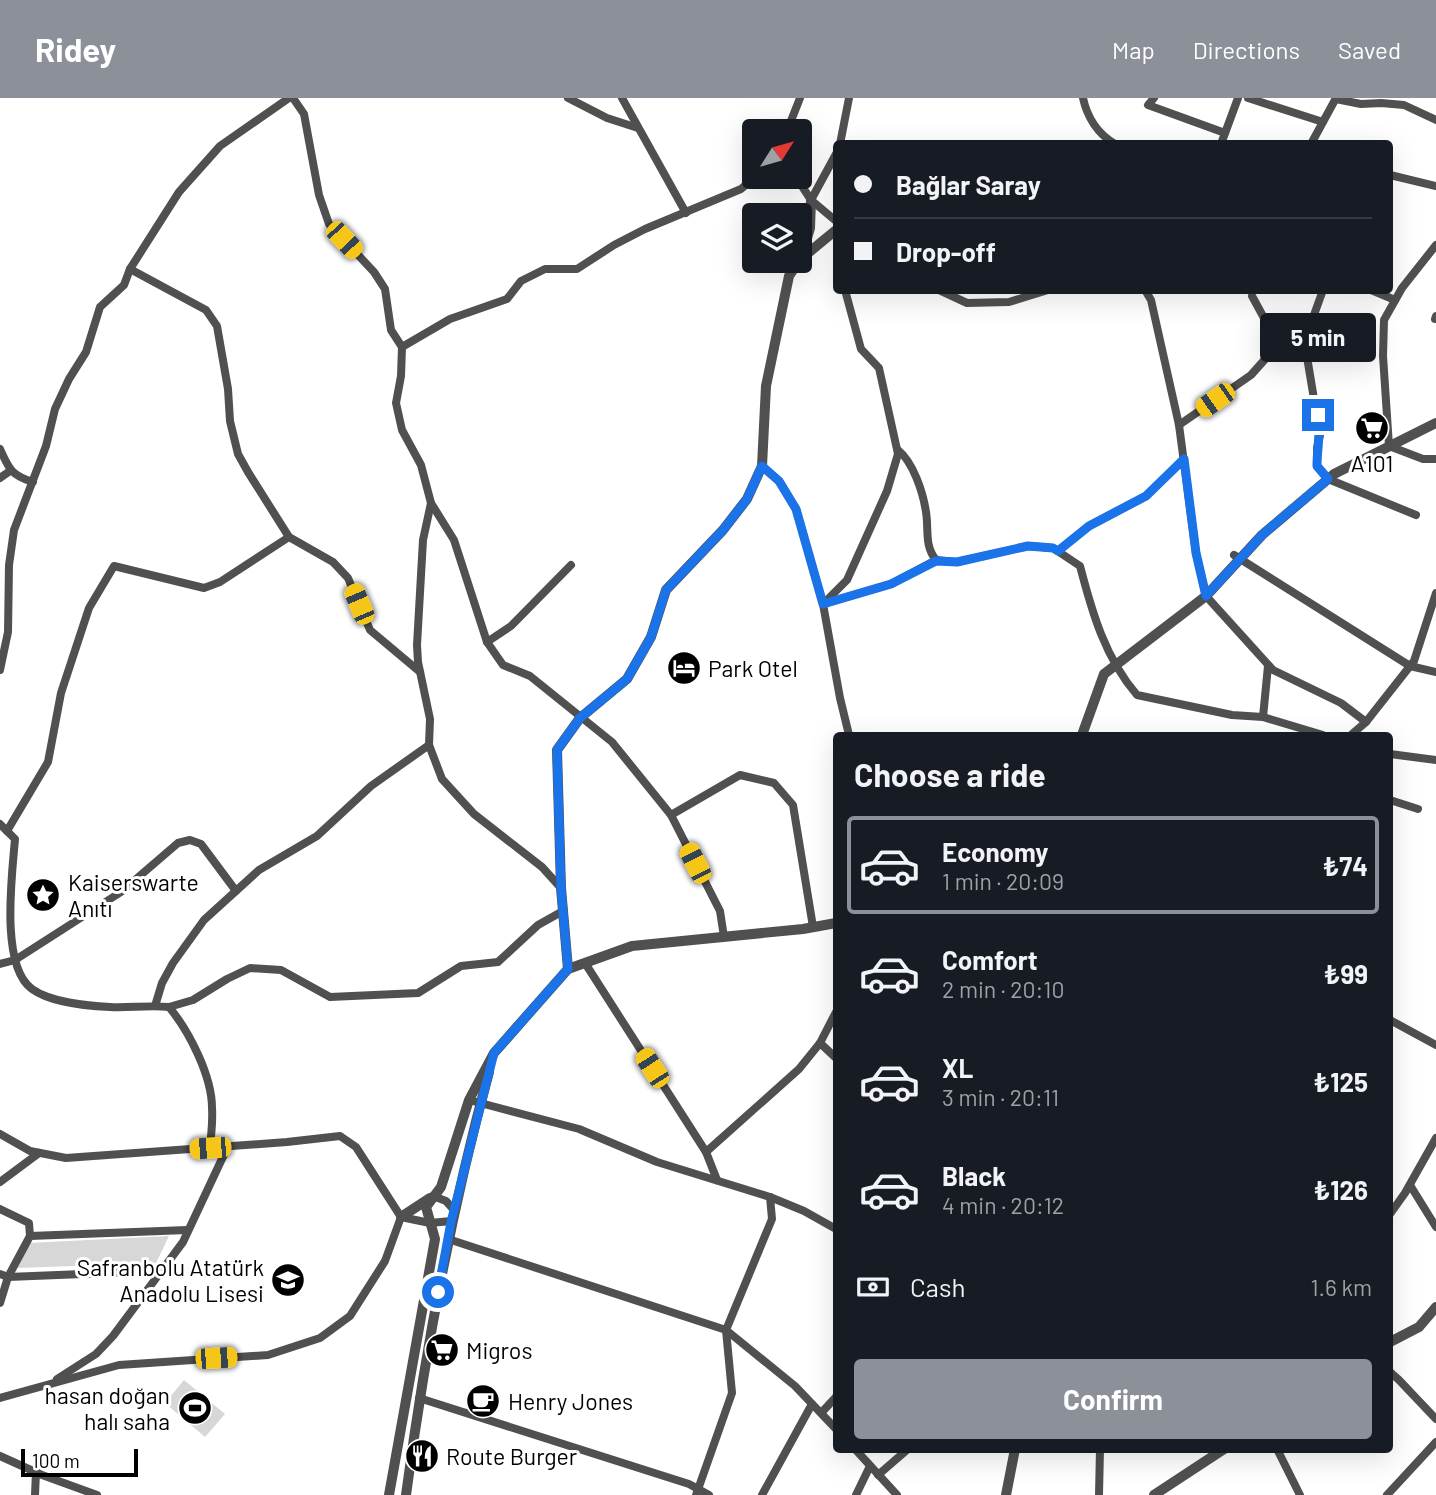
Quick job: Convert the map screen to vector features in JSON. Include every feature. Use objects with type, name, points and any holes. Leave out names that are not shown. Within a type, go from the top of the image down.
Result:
[{"type":"street","points":[[0,670],[8,632],[9,565],[14,530],[46,446],[55,409],[86,352],[100,307],[124,285],[130,269],[179,192],[220,146],[291,98],[304,114],[319,195],[329,224],[374,272],[385,289],[391,330],[402,347],[396,403],[402,430],[421,465],[431,503],[454,540],[487,642],[503,665],[530,676],[611,742],[671,815],[720,911],[724,937]]},
{"type":"street","points":[[568,98],[607,118],[638,128]]},
{"type":"street","points":[[622,98],[685,213]]},
{"type":"street","points":[[792,119],[800,98]]},
{"type":"street","points":[[841,140],[849,98]]},
{"type":"street","points":[[1083,98],[1086,114],[1108,140]]},
{"type":"street","points":[[1154,98],[1147,105],[1225,133]]},
{"type":"street","points":[[1222,140],[1238,98]]},
{"type":"street","points":[[1248,98],[1323,122]]},
{"type":"street","points":[[1313,140],[1336,98],[1361,104],[1404,105],[1436,120]]},
{"type":"street","points":[[811,203],[833,160]]},
{"type":"street","points":[[1393,176],[1436,186]]},
{"type":"street","points":[[402,347],[450,320],[507,299],[522,281],[545,269],[577,269],[624,240],[742,188]]},
{"type":"street","points":[[804,189],[811,200],[833,218]]},
{"type":"street","points":[[812,250],[833,232]]},
{"type":"street","points":[[1389,446],[1383,356],[1384,320],[1395,300],[1436,245]]},
{"type":"street","points":[[130,269],[206,310],[218,326],[230,421],[238,454],[289,537],[333,562],[348,579],[370,630],[420,672]]},
{"type":"street","points":[[568,969],[561,888],[557,750],[580,718],[627,679],[651,637],[666,590],[723,530],[747,499],[762,466],[766,386],[791,273]]},
{"type":"street","points":[[846,294],[861,349],[878,368],[898,450],[909,465],[921,492],[926,512],[928,547],[936,561]]},
{"type":"street","points":[[948,294],[967,303],[1010,302],[1035,294]]},
{"type":"street","points":[[1147,294],[1179,425],[1196,553],[1206,596],[1268,666],[1341,703],[1366,722]]},
{"type":"street","points":[[1322,294],[1306,337],[1306,351],[1321,435],[1317,448],[1317,466],[1328,479],[1416,515]]},
{"type":"street","points":[[1381,294],[1395,300]]},
{"type":"street","points":[[1179,425],[1251,375],[1275,348],[1270,329],[1252,296]]},
{"type":"street","points":[[1274,345],[1306,337]]},
{"type":"street","points":[[1083,732],[1104,674],[1206,596],[1237,557],[1262,535],[1328,479],[1436,423]]},
{"type":"street","points":[[1389,446],[1423,458],[1436,459]]},
{"type":"street","points":[[0,449],[10,471],[33,482]]},
{"type":"street","points":[[823,604],[846,580],[852,569],[887,491],[898,450]]},
{"type":"street","points":[[1058,551],[1089,526],[1146,496],[1184,459]]},
{"type":"street","points":[[762,466],[779,481],[796,509],[823,604],[848,732]]},
{"type":"street","points":[[0,478],[10,471]]},
{"type":"street","points":[[431,503],[422,554],[417,645],[430,719],[429,745],[442,779],[474,814],[542,867],[561,888]]},
{"type":"street","points":[[7,831],[48,762],[61,693],[89,608],[114,566],[204,588],[220,582],[289,537]]},
{"type":"street","points":[[823,604],[891,584],[936,561],[957,562],[1028,546],[1053,548],[1080,566],[1093,616],[1115,665],[1137,695],[1232,715],[1263,716],[1314,732]]},
{"type":"street","points":[[1237,557],[1410,667],[1436,672]]},
{"type":"street","points":[[487,642],[511,626],[570,565]]},
{"type":"street","points":[[1354,732],[1366,722],[1414,661],[1436,593]]},
{"type":"street","points":[[1263,716],[1268,666]]},
{"type":"street","points":[[155,1006],[162,983],[173,963],[204,919],[258,870],[317,836],[371,786],[429,745]]},
{"type":"street","points":[[1393,754],[1436,760]]},
{"type":"street","points":[[671,815],[740,775],[774,783],[793,805],[813,928]]},
{"type":"street","points":[[1393,801],[1418,809]]},
{"type":"street","points":[[0,824],[15,839],[10,934],[16,968],[31,989],[64,1002],[110,1007],[169,1007],[193,1000],[250,968],[281,970],[330,997],[418,993],[461,967],[498,962],[538,925],[563,911]]},
{"type":"street","points":[[0,964],[15,960],[121,892],[178,843],[190,840],[201,844],[236,891]]},
{"type":"street","points":[[389,1495],[435,1239],[426,1207],[441,1187],[494,1053],[568,969],[632,946],[813,928],[833,924]]},
{"type":"street","points":[[585,963],[706,1152],[717,1180]]},
{"type":"street","points":[[169,1007],[181,1022],[207,1078],[212,1106],[210,1148]]},
{"type":"street","points":[[706,1152],[799,1069],[820,1043],[833,1018]]},
{"type":"street","points":[[1393,1022],[1436,1045]]},
{"type":"street","points":[[820,1043],[833,1055]]},
{"type":"street","points":[[475,1101],[579,1129],[657,1162],[770,1197],[804,1211],[833,1227]]},
{"type":"street","points":[[406,1495],[419,1398],[475,1101]]},
{"type":"street","points":[[0,1134],[30,1151],[66,1158],[340,1136],[356,1147],[401,1217],[430,1223],[452,1216]]},
{"type":"street","points":[[1393,1209],[1436,1138]]},
{"type":"street","points":[[50,1384],[96,1354],[113,1336],[164,1268],[183,1242],[228,1146]]},
{"type":"street","points":[[0,1182],[39,1153]]},
{"type":"street","points":[[1409,1185],[1436,1227]]},
{"type":"street","points":[[433,1196],[446,1201],[452,1216]]},
{"type":"street","points":[[0,1398],[119,1365],[268,1355],[320,1338],[350,1316],[384,1261],[401,1217],[433,1196]]},
{"type":"street","points":[[697,1492],[732,1393],[726,1330],[772,1219],[770,1197]]},
{"type":"street","points":[[0,1209],[29,1223],[30,1236],[4,1275],[0,1303]]},
{"type":"street","points":[[30,1236],[187,1230]]},
{"type":"street","points":[[447,1239],[726,1330],[795,1386],[833,1425]]},
{"type":"street","points":[[4,1275],[133,1272],[164,1268]]},
{"type":"street","points":[[1393,1340],[1419,1327],[1434,1315]]},
{"type":"street","points":[[1393,1375],[1436,1419]]},
{"type":"street","points":[[419,1398],[689,1484],[697,1492],[709,1495]]},
{"type":"street","points":[[822,1412],[833,1400]]},
{"type":"street","points":[[762,1495],[812,1404]]},
{"type":"street","points":[[1387,1495],[1436,1442]]},
{"type":"street","points":[[0,1447],[4,1458],[97,1495]]},
{"type":"street","points":[[859,1453],[897,1495]]},
{"type":"street","points":[[878,1475],[903,1453]]},
{"type":"street","points":[[1006,1495],[1014,1453]]},
{"type":"street","points":[[1099,1495],[1100,1453]]},
{"type":"street","points":[[1159,1494],[1218,1453]]},
{"type":"street","points":[[1279,1453],[1300,1495]]},
{"type":"street","points":[[856,1495],[870,1466]]},
{"type":"street","points":[[35,1495],[36,1472]]},
{"type":"shaded area","points":[[169,1236],[156,1263],[17,1268],[28,1243]]},
{"type":"shaded area","name":"hasan doğan halı saha","points":[[184,1380],[225,1414],[205,1437],[165,1403]]},
{"type":"place","name":"A101","points":[[1372,428]]},
{"type":"place","name":"Park Otel","points":[[684,668]]},
{"type":"place","name":"Kaiserswarte Anıtı","points":[[43,895]]},
{"type":"place","name":"Safranbolu Atatürk Anadolu Lisesi","points":[[288,1280]]},
{"type":"place","name":"Migros","points":[[442,1350]]},
{"type":"place","name":"Henry Jones","points":[[483,1401]]},
{"type":"place","name":"hasan doğan halı saha","points":[[195,1408]]},
{"type":"place","name":"Route Burger","points":[[422,1456]]},
{"type":"route","points":[[438,1292],[451,1222],[494,1053],[568,969],[561,888],[557,750],[580,718],[627,679],[651,637],[666,590],[723,530],[747,499],[762,466],[779,481],[796,509],[823,604],[891,584],[936,561],[957,562],[1028,546],[1053,548],[1058,551],[1089,526],[1146,496],[1184,459],[1196,553],[1206,596],[1262,535],[1328,479],[1317,466],[1317,448],[1321,435],[1318,415]]}]
